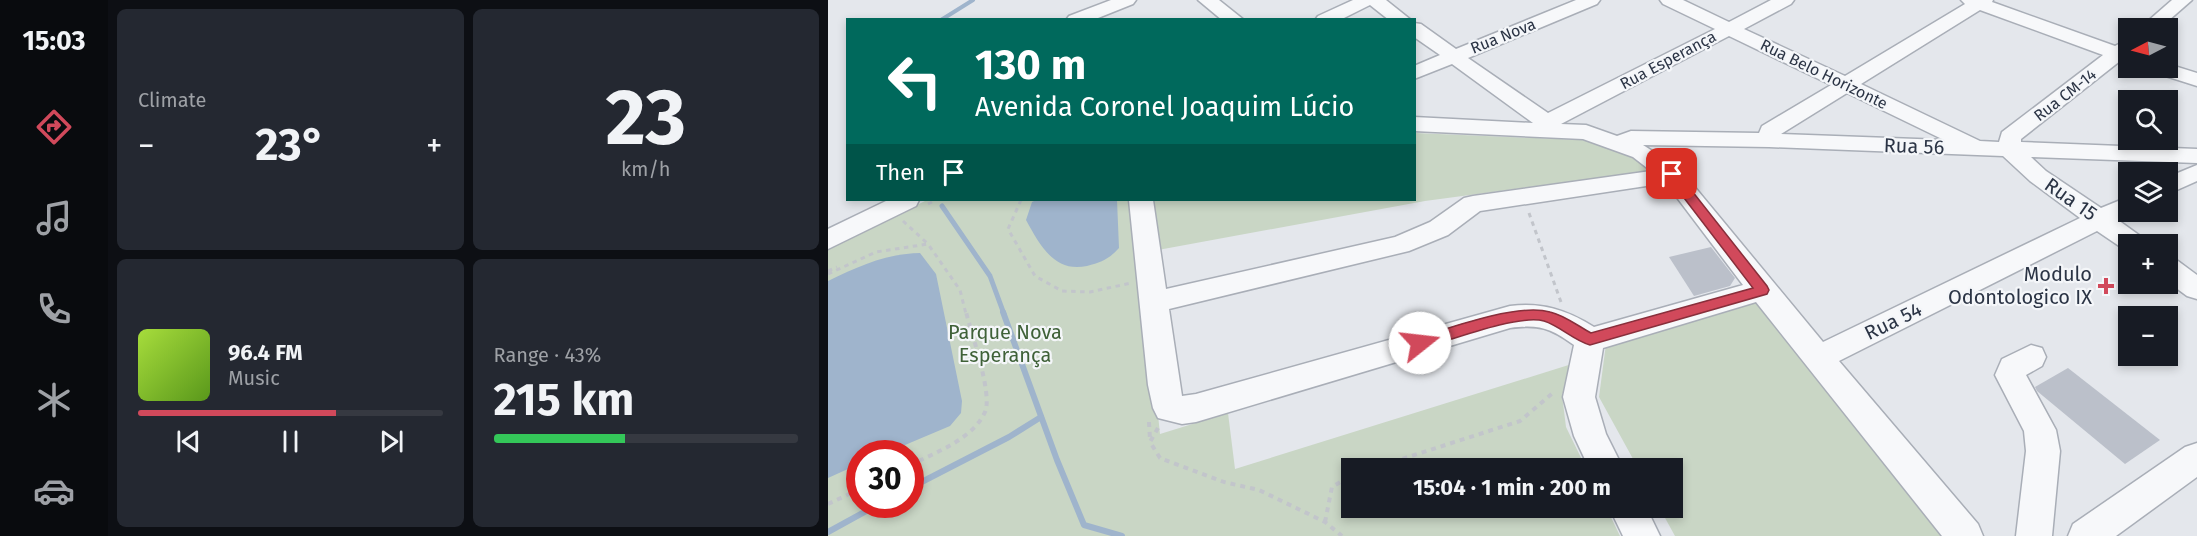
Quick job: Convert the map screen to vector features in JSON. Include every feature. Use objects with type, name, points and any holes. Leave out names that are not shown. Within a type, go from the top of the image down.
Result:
[{"type":"street","points":[[1080,18],[1127,0]]},
{"type":"street","points":[[1207,0],[1233,18]]},
{"type":"street","name":"Rua Nova","points":[[1416,72],[1591,0]]},
{"type":"street","name":"Rua Belo Horizonte","points":[[1669,0],[1980,149]]},
{"type":"street","name":"Rua Esperança","points":[[1547,120],[1785,0]]},
{"type":"street","points":[[2160,18],[2183,0]]},
{"type":"street","points":[[1330,18],[1381,1],[1400,18]]},
{"type":"street","points":[[1769,140],[1770,131],[1978,1],[2118,50]]},
{"type":"street","points":[[1416,29],[1547,120]]},
{"type":"street","name":"Rua CM-14","points":[[2010,150],[2010,137],[2118,57]]},
{"type":"street","points":[[2178,74],[2197,80]]},
{"type":"street","name":"Rua 56","points":[[1416,115],[1592,124],[1630,144]]},
{"type":"street","name":"Rua 56","points":[[1416,124],[1578,131],[1630,144],[1682,139],[1769,140],[2197,156]]},
{"type":"street","points":[[1672,174],[1682,139]]},
{"type":"street","points":[[1630,144],[1672,174],[1762,290],[1965,536]]},
{"type":"street","name":"Rua 15","points":[[2010,150],[2038,176],[2120,234]]},
{"type":"street","points":[[2178,181],[2197,172]]},
{"type":"street","points":[[1145,291],[1401,245],[1434,233],[1457,219],[1473,204],[1672,174]]},
{"type":"street","points":[[1141,201],[1145,291],[1169,408],[1182,410],[1196,408],[1510,317],[1533,314],[1550,317],[1580,333],[1762,290]]},
{"type":"street","points":[[828,240],[910,206]]},
{"type":"street","name":"Rua 54","points":[[1818,358],[2118,211]]},
{"type":"street","points":[[2178,275],[2197,289]]},
{"type":"street","points":[[1580,333],[1579,397],[1590,436],[1601,458]]},
{"type":"street","points":[[2031,357],[2013,368],[2010,375],[2040,430],[2043,451],[2034,536]]},
{"type":"street","points":[[2086,536],[2197,458]]},
{"type":"street","points":[[1633,518],[1642,536]]},
{"type":"path","points":[[1523,195],[1580,333]]},
{"type":"path","points":[[924,459],[971,430],[986,410],[987,393],[960,290],[928,244],[901,220],[910,206],[932,201]]},
{"type":"path","points":[[1021,201],[1008,229],[1035,276],[1062,291],[1145,291]]},
{"type":"path","points":[[828,273],[857,258],[899,245],[928,244]]},
{"type":"path","points":[[1405,458],[1520,421],[1558,388]]},
{"type":"path","points":[[1169,408],[1150,442],[1160,458],[1224,482],[1259,490],[1325,522],[1342,536]]},
{"type":"path","points":[[1325,522],[1332,487],[1341,482]]},
{"type":"path","points":[[828,504],[846,496]]},
{"type":"green space","points":[[1416,133],[1582,140],[1610,146],[1635,156],[1651,171],[1425,201],[1158,250],[1154,201],[1416,201]]},
{"type":"green space","name":"Parque Nova Esperança","points":[[925,201],[1136,201],[1160,434],[1228,413],[1235,469],[1575,363],[1562,395],[1566,427],[1581,458],[1341,458],[1341,518],[1611,518],[1620,536],[828,536],[828,249]]},
{"type":"green space","points":[[1764,297],[1957,536],[1675,536],[1665,518],[1683,518],[1683,458],[1633,458],[1599,397],[1606,344]]},
{"type":"water","points":[[1117,201],[1119,248],[1105,260],[1087,266],[1075,267],[1057,261],[1049,255],[1026,220],[1032,202]]},
{"type":"water","points":[[920,253],[936,274],[962,401],[961,413],[950,426],[917,440],[846,440],[846,470],[828,478],[828,281],[884,258]]},
{"type":"building","points":[[1711,247],[1735,278],[1730,286],[1694,296],[1669,257]]},
{"type":"building","points":[[2068,368],[2160,440],[2125,464],[2037,391],[2035,387]]},
{"type":"waterway","points":[[944,18],[973,0]]},
{"type":"waterway","points":[[942,206],[990,276],[1004,314]]},
{"type":"waterway","points":[[1003,312],[1057,460],[1084,525],[1122,536]]},
{"type":"waterway","points":[[924,481],[1009,437],[1041,417]]},
{"type":"waterway","points":[[828,532],[854,518]]},
{"type":"place","name":"Modulo Odontologico IX","points":[[2106,286]]},
{"type":"route","points":[[1420,343],[1510,317],[1533,314],[1550,317],[1590,339],[1762,290],[1672,174]]}]
